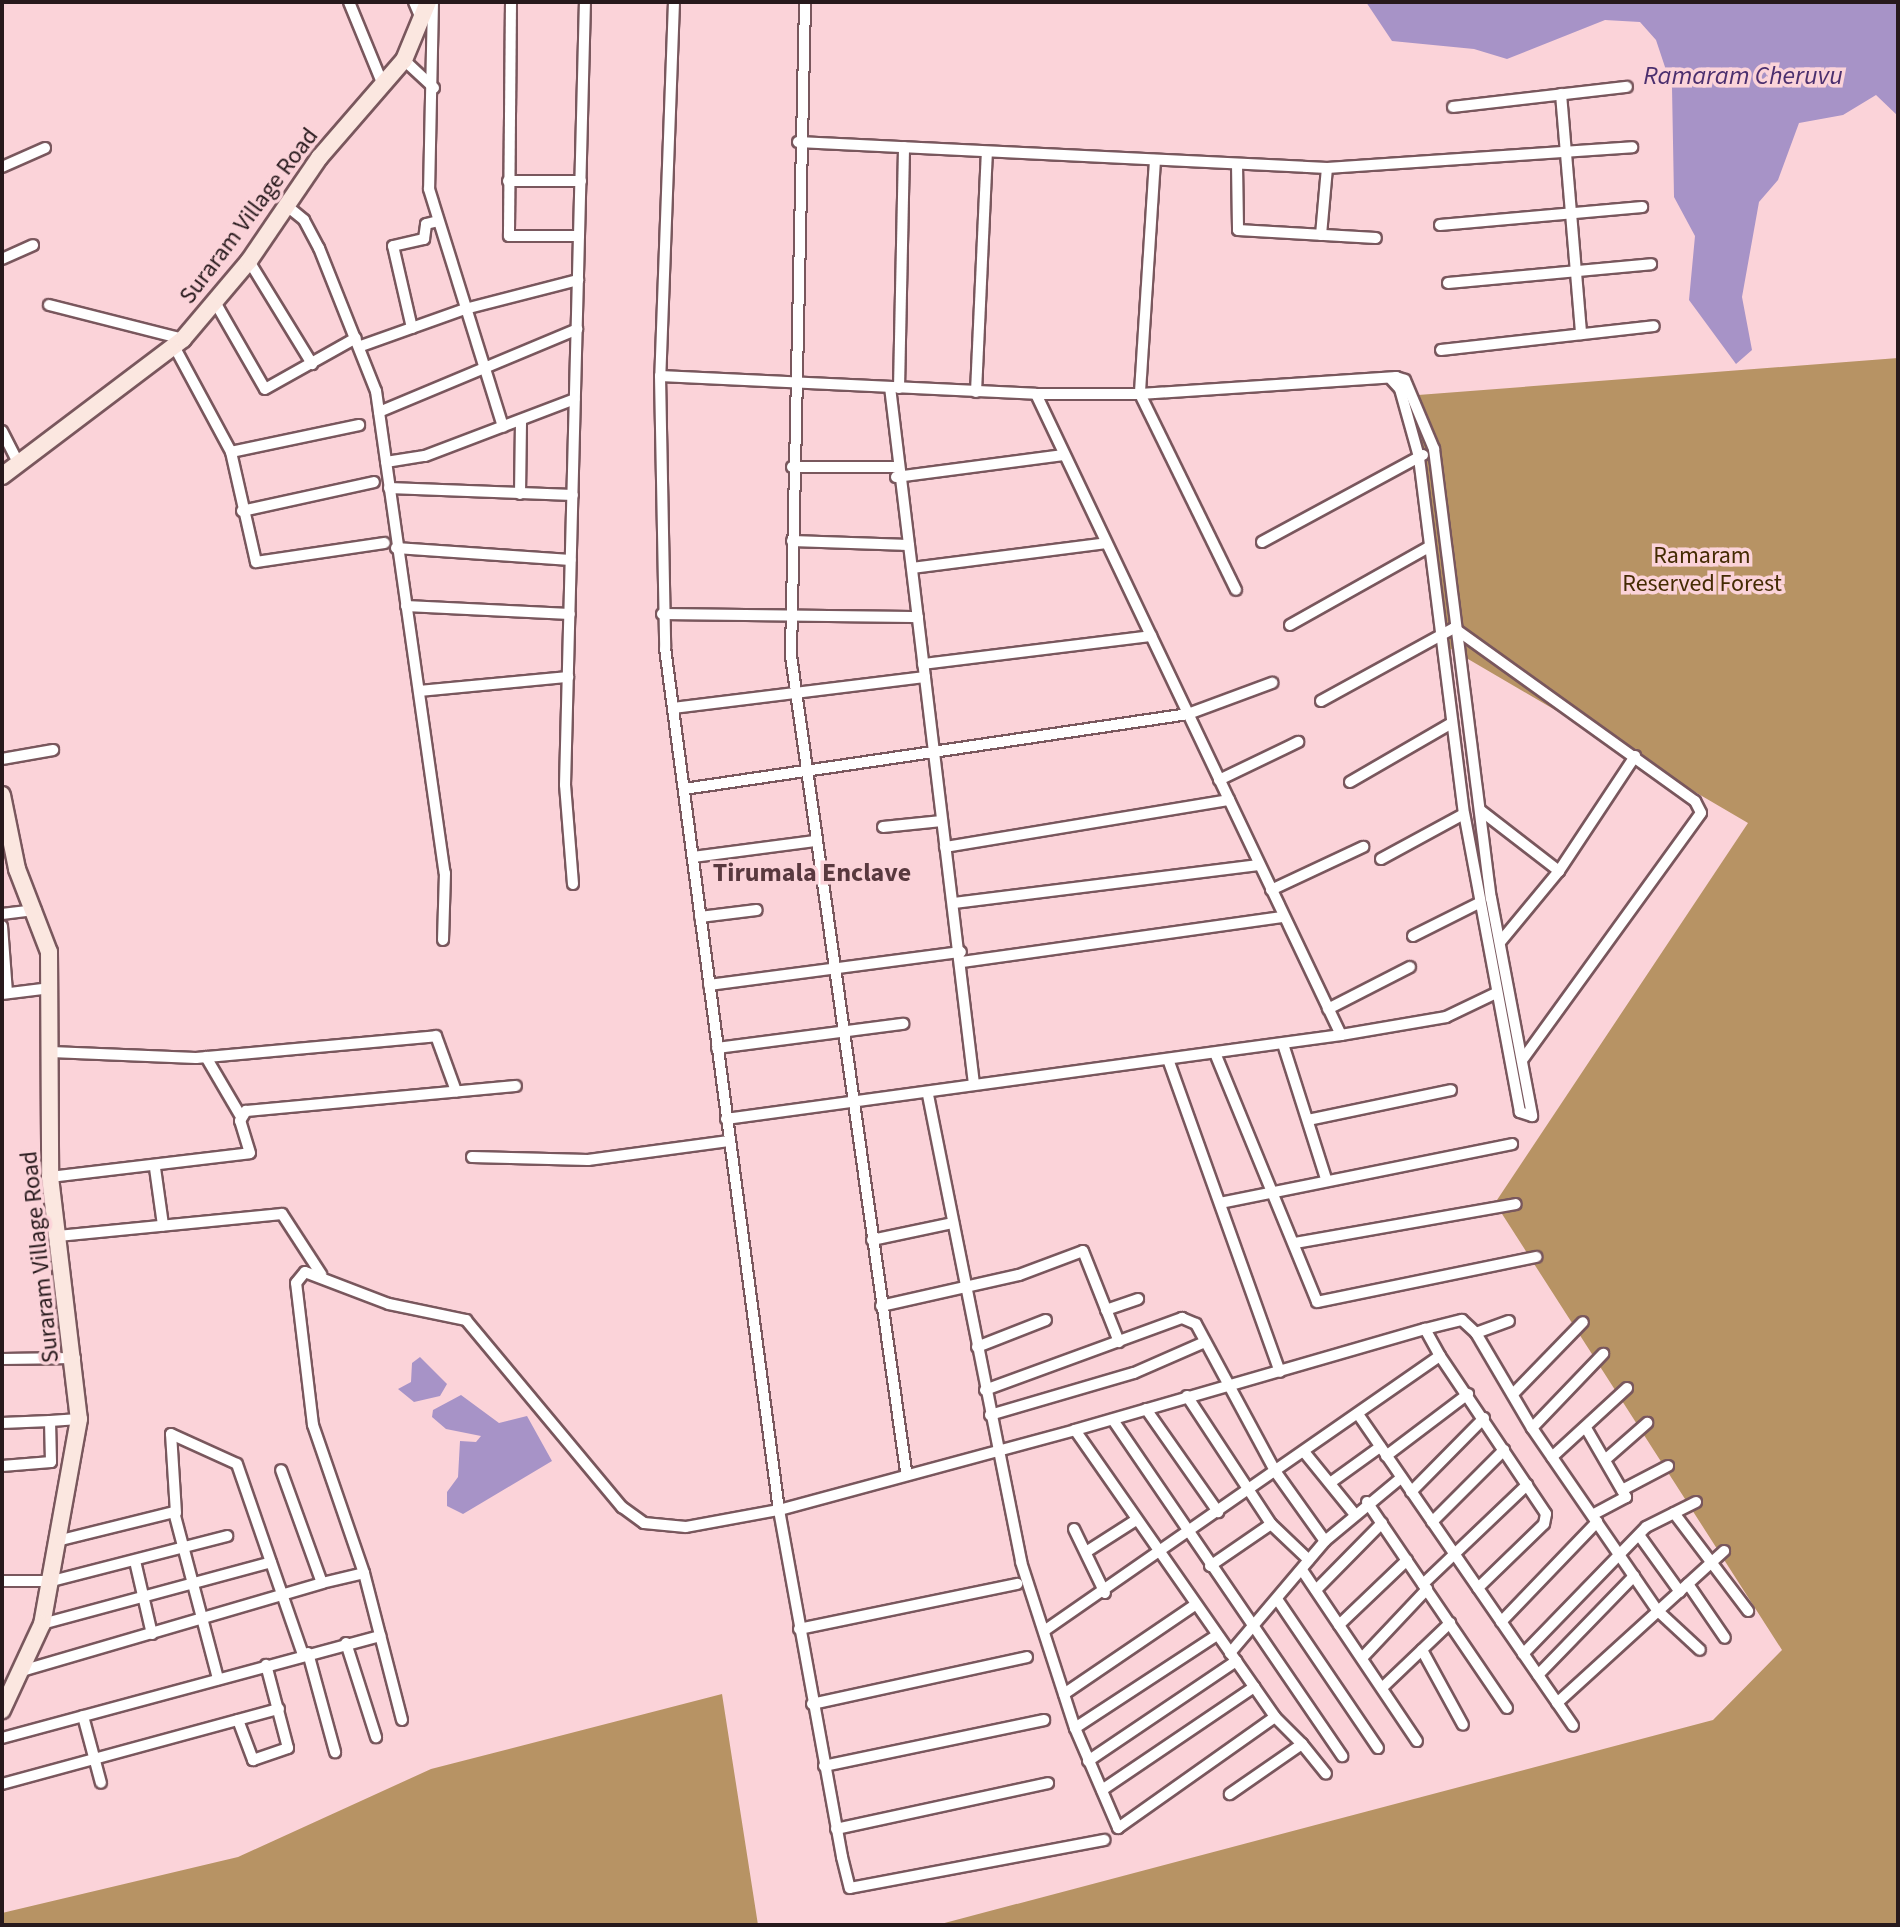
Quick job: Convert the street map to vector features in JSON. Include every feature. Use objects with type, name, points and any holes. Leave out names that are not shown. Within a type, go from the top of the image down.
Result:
[{"type":"main road","name":"Suraram Village Road","points":[[2,476],[178,342],[215,302],[249,261],[287,206],[404,60],[431,2]]},
{"type":"main road","name":"Suraram Village Road","points":[[2,794],[18,869],[50,952],[50,1177],[75,1358],[79,1419],[61,1540],[42,1624],[25,1670],[2,1710]]},
{"type":"street","points":[[349,2],[383,85]]},
{"type":"street","points":[[414,2],[422,21]]},
{"type":"street","points":[[431,2],[434,88],[429,189],[435,222],[503,426]]},
{"type":"street","points":[[511,2],[508,181],[511,239],[579,236]]},
{"type":"street","points":[[573,884],[565,785],[585,2]]},
{"type":"street","points":[[674,2],[660,376],[662,614],[779,1510],[836,1829],[850,1888],[1105,1840]]},
{"type":"street","points":[[805,2],[792,467],[792,619],[796,694],[830,969],[906,1471]]},
{"type":"street","points":[[404,60],[434,88]]},
{"type":"street","points":[[1453,107],[1627,86]]},
{"type":"street","points":[[1561,94],[1581,334]]},
{"type":"street","points":[[799,142],[1327,167],[1632,147]]},
{"type":"street","points":[[904,147],[894,388],[896,472],[909,545],[945,846],[962,957],[974,1084]]},
{"type":"street","points":[[2,167],[45,148]]},
{"type":"street","points":[[976,392],[987,152]]},
{"type":"street","points":[[1155,160],[1140,394],[1236,590]]},
{"type":"street","points":[[1237,164],[1235,228],[1376,239]]},
{"type":"street","points":[[1321,235],[1327,167]]},
{"type":"street","points":[[508,181],[580,181]]},
{"type":"street","points":[[287,206],[304,220],[319,248],[359,342],[379,412],[396,548],[445,873],[443,940]]},
{"type":"street","points":[[1440,225],[1642,207]]},
{"type":"street","points":[[412,328],[393,246],[424,239],[426,224],[435,222]]},
{"type":"street","points":[[2,259],[33,246]]},
{"type":"street","points":[[249,261],[312,364]]},
{"type":"street","points":[[1448,283],[1651,264]]},
{"type":"street","points":[[215,302],[265,389],[359,342],[412,328],[466,309],[578,280]]},
{"type":"street","points":[[49,305],[178,342],[231,452],[242,510],[256,562],[384,543]]},
{"type":"street","points":[[1441,350],[1654,326]]},
{"type":"street","points":[[379,412],[577,329]]},
{"type":"street","points":[[660,376],[1036,394],[1140,394],[1401,377],[1410,386],[1434,449],[1454,628],[1480,810],[1532,1116],[1520,1112],[1479,902],[1450,724],[1419,457],[1400,389],[1391,379]]},
{"type":"street","points":[[1036,394],[1341,1035]]},
{"type":"street","points":[[386,462],[425,456],[575,398]]},
{"type":"street","points":[[520,494],[521,420]]},
{"type":"street","points":[[231,452],[359,425]]},
{"type":"street","points":[[2,430],[19,465]]},
{"type":"street","points":[[1262,542],[1434,449]]},
{"type":"street","points":[[792,467],[896,472],[1064,455]]},
{"type":"street","points":[[242,510],[374,482]]},
{"type":"street","points":[[390,488],[573,495]]},
{"type":"street","points":[[792,541],[909,545]]},
{"type":"street","points":[[912,568],[1107,543]]},
{"type":"street","points":[[1290,625],[1429,547]]},
{"type":"street","points":[[396,548],[571,560]]},
{"type":"street","points":[[406,606],[570,614]]},
{"type":"street","points":[[662,614],[792,619],[918,617]]},
{"type":"street","points":[[1321,701],[1454,628]]},
{"type":"street","points":[[1454,628],[1689,793],[1701,813],[1524,1058],[1512,1069]]},
{"type":"street","points":[[923,664],[1151,636]]},
{"type":"street","points":[[419,691],[568,677]]},
{"type":"street","points":[[673,708],[925,677]]},
{"type":"street","points":[[684,789],[934,755],[1188,714],[1272,683]]},
{"type":"street","points":[[1350,782],[1450,724]]},
{"type":"street","points":[[1219,780],[1298,742]]},
{"type":"street","points":[[2,759],[53,750]]},
{"type":"street","points":[[1501,941],[1559,871],[1635,756]]},
{"type":"street","points":[[945,846],[1229,800]]},
{"type":"street","points":[[1480,810],[1559,871]]},
{"type":"street","points":[[1381,859],[1464,814]]},
{"type":"street","points":[[883,827],[942,821]]},
{"type":"street","points":[[693,858],[815,841]]},
{"type":"street","points":[[1271,890],[1363,847]]},
{"type":"street","points":[[954,903],[1259,865]]},
{"type":"street","points":[[1413,936],[1479,902]]},
{"type":"street","points":[[2,914],[36,910]]},
{"type":"street","points":[[700,917],[757,910]]},
{"type":"street","points":[[709,985],[1284,917]]},
{"type":"street","points":[[2,926],[5,993],[51,988]]},
{"type":"street","points":[[1328,1009],[1410,967]]},
{"type":"street","points":[[726,1119],[852,1105],[974,1084],[1169,1062],[1341,1035],[1446,1017],[1496,993]]},
{"type":"street","points":[[717,1048],[903,1024]]},
{"type":"street","points":[[51,1052],[206,1057],[436,1036],[456,1091]]},
{"type":"street","points":[[1283,1044],[1326,1179]]},
{"type":"street","points":[[1215,1053],[1317,1302],[1536,1257]]},
{"type":"street","points":[[50,1177],[155,1168],[250,1153],[240,1115],[206,1057]]},
{"type":"street","points":[[1169,1062],[1280,1372]]},
{"type":"street","points":[[240,1115],[516,1086]]},
{"type":"street","points":[[1308,1120],[1451,1090]]},
{"type":"street","points":[[928,1094],[1021,1562],[1075,1728],[1118,1828],[1275,1717]]},
{"type":"street","points":[[472,1157],[588,1160],[729,1141]]},
{"type":"street","points":[[1220,1203],[1272,1188],[1512,1144]]},
{"type":"street","points":[[155,1168],[163,1225]]},
{"type":"street","points":[[1295,1243],[1516,1204]]},
{"type":"street","points":[[58,1236],[282,1214],[321,1274]]},
{"type":"street","points":[[872,1240],[953,1223]]},
{"type":"street","points":[[881,1306],[965,1288],[1083,1251],[1119,1342]]},
{"type":"street","points":[[402,1720],[364,1573],[313,1425],[296,1283],[306,1272],[321,1274],[389,1304],[466,1320],[622,1507],[644,1524],[686,1527],[779,1510],[906,1471],[1113,1420],[1226,1384],[1280,1372],[1462,1320],[1476,1333],[1532,1428],[1658,1611],[1700,1650]]},
{"type":"street","points":[[1106,1310],[1138,1299]]},
{"type":"street","points":[[985,1390],[1188,1318],[1205,1342],[1275,1471],[1325,1541]]},
{"type":"street","points":[[977,1348],[1046,1320]]},
{"type":"street","points":[[1476,1333],[1508,1321]]},
{"type":"street","points":[[1513,1394],[1583,1322]]},
{"type":"street","points":[[1425,1329],[1440,1356],[1546,1514],[1544,1524],[1478,1588]]},
{"type":"street","points":[[990,1415],[1134,1373],[1205,1342]]},
{"type":"street","points":[[1532,1428],[1603,1354]]},
{"type":"street","points":[[1044,1631],[1105,1593],[1275,1471],[1360,1417],[1440,1356]]},
{"type":"street","points":[[2,1359],[75,1358]]},
{"type":"street","points":[[1552,1457],[1627,1388]]},
{"type":"street","points":[[1330,1483],[1383,1452],[1468,1394]]},
{"type":"street","points":[[1187,1396],[1251,1489],[1271,1524],[1306,1565],[1316,1590],[1418,1741]]},
{"type":"street","points":[[1146,1409],[1218,1512]]},
{"type":"street","points":[[1360,1417],[1573,1726]]},
{"type":"street","points":[[1411,1492],[1484,1418]]},
{"type":"street","points":[[2,1423],[79,1419]]},
{"type":"street","points":[[1113,1420],[1342,1756]]},
{"type":"street","points":[[2,1466],[50,1465],[50,1421]]},
{"type":"street","points":[[1606,1459],[1647,1423]]},
{"type":"street","points":[[1501,1622],[1595,1518],[1626,1497],[1586,1428]]},
{"type":"street","points":[[1075,1430],[1275,1717],[1302,1744],[1326,1774]]},
{"type":"street","points":[[218,1679],[176,1513],[171,1434],[237,1464],[283,1597],[306,1654],[335,1752]]},
{"type":"street","points":[[1432,1522],[1504,1450]]},
{"type":"street","points":[[1306,1452],[1353,1512]]},
{"type":"street","points":[[1622,1490],[1668,1466]]},
{"type":"street","points":[[281,1470],[322,1583]]},
{"type":"street","points":[[1088,1760],[1233,1657],[1253,1628],[1325,1541],[1353,1512],[1401,1478]]},
{"type":"street","points":[[1362,1658],[1455,1555],[1527,1485]]},
{"type":"street","points":[[1367,1502],[1507,1708]]},
{"type":"street","points":[[1523,1654],[1639,1535],[1696,1502]]},
{"type":"street","points":[[61,1540],[176,1513]]},
{"type":"street","points":[[1674,1513],[1748,1611]]},
{"type":"street","points":[[1086,1552],[1136,1520]]},
{"type":"street","points":[[1316,1590],[1382,1523]]},
{"type":"street","points":[[1210,1566],[1271,1524]]},
{"type":"street","points":[[1074,1528],[1105,1593]]},
{"type":"street","points":[[1639,1535],[1725,1639]]},
{"type":"street","points":[[2,1592],[5,1581],[52,1581],[185,1550],[228,1536]]},
{"type":"street","points":[[1557,1703],[1724,1551]]},
{"type":"street","points":[[1339,1625],[1407,1560]]},
{"type":"street","points":[[135,1561],[152,1634]]},
{"type":"street","points":[[42,1624],[271,1563]]},
{"type":"street","points":[[25,1670],[364,1573]]},
{"type":"street","points":[[1538,1675],[1634,1576]]},
{"type":"street","points":[[799,1629],[1017,1584]]},
{"type":"street","points":[[1277,1599],[1378,1748]]},
{"type":"street","points":[[1064,1694],[1195,1605]]},
{"type":"street","points":[[1383,1687],[1450,1623]]},
{"type":"street","points":[[1075,1728],[1217,1635]]},
{"type":"street","points":[[2,1738],[380,1636]]},
{"type":"street","points":[[346,1643],[376,1737]]},
{"type":"street","points":[[1422,1650],[1463,1725]]},
{"type":"street","points":[[812,1704],[1027,1657]]},
{"type":"street","points":[[238,1720],[247,1753],[258,1761],[288,1748],[266,1665]]},
{"type":"street","points":[[1102,1790],[1254,1686]]},
{"type":"street","points":[[2,1784],[279,1709]]},
{"type":"street","points":[[83,1716],[101,1783]]},
{"type":"street","points":[[824,1766],[1044,1720]]},
{"type":"street","points":[[1230,1794],[1302,1744]]},
{"type":"street","points":[[836,1829],[1048,1783]]},
{"type":"green space","name":"Ramaram Reserved Forest","points":[[1898,358],[1898,1925],[937,1925],[1713,1720],[1782,1650],[1495,1203],[1748,823],[1439,642],[1418,395]]},
{"type":"green space","points":[[722,1694],[758,1925],[2,1925],[2,1913],[238,1857],[431,1769]]},
{"type":"water","name":"Ramaram Cheruvu","points":[[1366,2],[1898,2],[1898,116],[1876,95],[1843,115],[1799,123],[1778,180],[1759,202],[1742,297],[1752,350],[1736,364],[1689,300],[1695,236],[1674,197],[1672,88],[1656,40],[1640,22],[1605,20],[1507,59],[1474,49],[1392,41]]},
{"type":"water","points":[[420,1357],[447,1384],[440,1396],[414,1402],[398,1389],[411,1382],[412,1363]]},
{"type":"water","points":[[461,1395],[499,1423],[527,1416],[552,1461],[463,1514],[447,1506],[447,1492],[458,1477],[460,1441],[476,1442],[481,1436],[446,1429],[432,1417],[433,1410]]},
{"type":"district","name":"Tirumala Enclave","points":[[812,873]]}]
